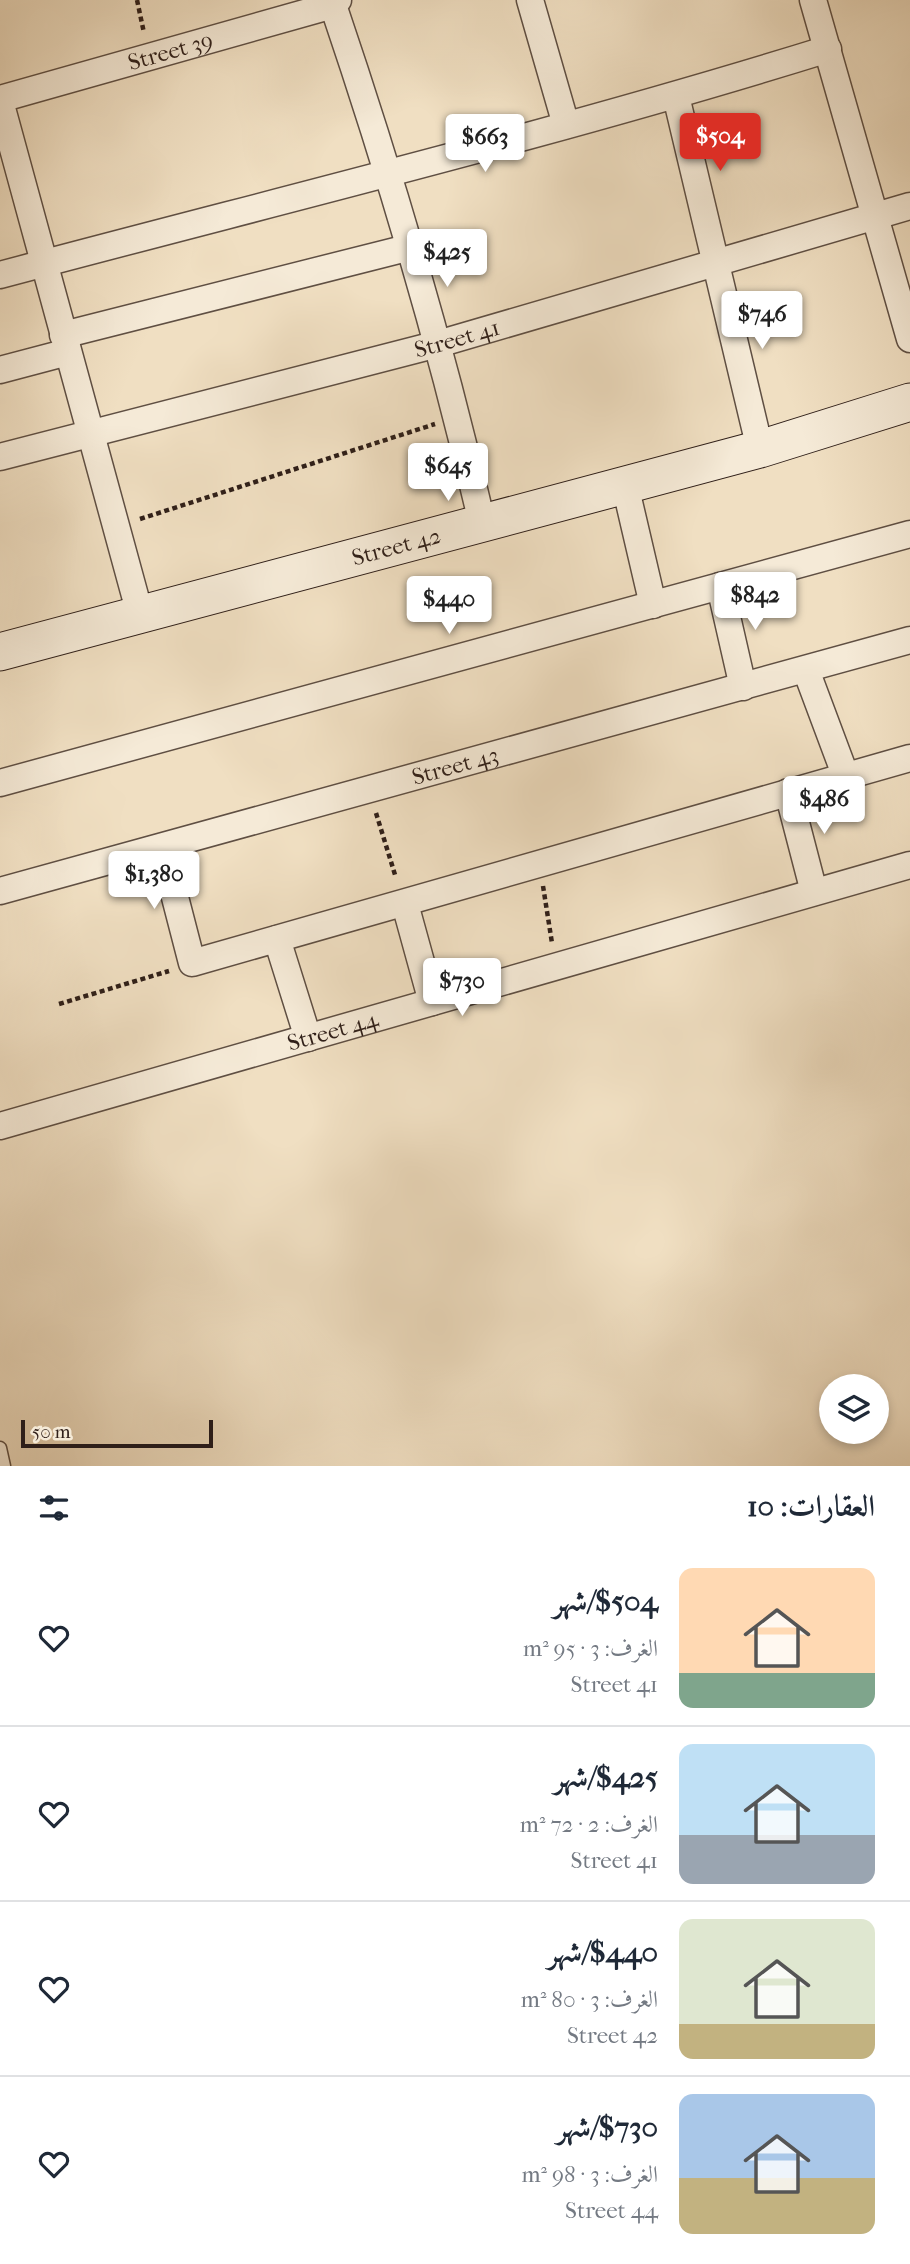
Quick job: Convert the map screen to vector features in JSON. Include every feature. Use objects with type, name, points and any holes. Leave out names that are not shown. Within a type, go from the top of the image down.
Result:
[{"type":"main road","name":"Street 42","points":[[0,652],[760,449],[910,402]]},
{"type":"street","points":[[530,0],[566,125]]},
{"type":"street","points":[[813,0],[910,339]]},
{"type":"street","points":[[335,3],[411,247],[458,417],[482,523]]},
{"type":"street","name":"Street 39","points":[[0,100],[335,3]]},
{"type":"street","points":[[0,275],[390,174],[676,96],[828,49]]},
{"type":"street","points":[[676,96],[718,262],[760,449]]},
{"type":"street","points":[[0,100],[11,183],[44,263],[140,614]]},
{"type":"street","name":"Street 41","points":[[0,457],[438,344],[910,206]]},
{"type":"street","points":[[0,370],[66,344],[411,247]]},
{"type":"street","points":[[625,485],[653,605]]},
{"type":"street","points":[[0,783],[910,534]]},
{"type":"street","points":[[720,586],[743,687]]},
{"type":"street","name":"Street 43","points":[[0,891],[910,640]]},
{"type":"street","points":[[806,670],[846,777]]},
{"type":"street","points":[[162,847],[192,963],[910,758]]},
{"type":"street","points":[[788,792],[814,892]]},
{"type":"street","name":"Street 44","points":[[0,1126],[910,865]]},
{"type":"street","points":[[405,904],[432,1002]]},
{"type":"street","points":[[277,939],[308,1038]]},
{"type":"lane","points":[[0,1448],[4,1466]]},
{"type":"path","points":[[116,526],[458,417]]},
{"type":"path","points":[[368,789],[405,904]]},
{"type":"path","points":[[540,865],[555,967]]},
{"type":"path","points":[[59,1004],[192,963]]}]
